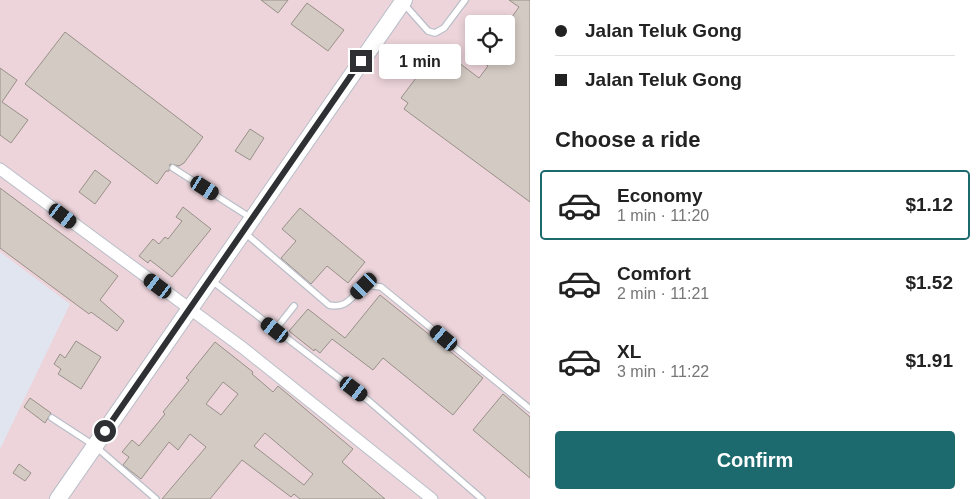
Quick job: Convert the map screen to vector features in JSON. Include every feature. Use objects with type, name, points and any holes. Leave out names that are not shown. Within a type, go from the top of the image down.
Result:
[{"type":"street","points":[[60,498],[404,1]]},
{"type":"street","points":[[0,169],[243,348],[432,499]]},
{"type":"lane","points":[[404,1],[428,32],[435,33],[444,28],[466,0]]},
{"type":"lane","points":[[173,168],[248,225],[329,305],[338,306],[348,303],[367,284],[381,288],[530,409]]},
{"type":"lane","points":[[211,280],[369,401],[482,499]]},
{"type":"lane","points":[[275,330],[294,306]]},
{"type":"lane","points":[[52,418],[95,446],[156,499]]},
{"type":"shaded area","points":[[0,0],[530,0],[530,499],[0,499],[0,449],[70,304],[0,252]]},
{"type":"building","points":[[261,0],[288,0],[278,13]]},
{"type":"building","points":[[509,0],[530,0],[530,202],[404,109],[408,103],[401,98],[434,54],[441,59],[446,53],[479,78],[488,66],[487,65],[515,65],[515,15],[513,15],[519,7]]},
{"type":"building","points":[[307,3],[344,30],[328,51],[291,24]]},
{"type":"building","points":[[65,32],[203,137],[184,163],[179,166],[170,164],[169,171],[166,171],[157,184],[25,84]]},
{"type":"building","points":[[0,68],[17,80],[2,102],[28,120],[11,143],[0,135]]},
{"type":"building","points":[[250,129],[264,138],[250,160],[235,151]]},
{"type":"building","points":[[95,170],[111,182],[95,204],[79,192]]},
{"type":"building","points":[[0,188],[118,276],[100,300],[124,321],[117,331],[91,312],[89,314],[0,248]]},
{"type":"building","points":[[183,207],[211,229],[172,277],[150,260],[148,263],[139,256],[153,239],[159,244],[165,237],[168,239],[182,221],[176,217]]},
{"type":"building","points":[[300,208],[365,262],[348,283],[327,266],[311,284],[281,258],[296,241],[282,229]]},
{"type":"building","points":[[380,295],[483,378],[453,415],[383,358],[373,370],[332,339],[320,353],[315,349],[314,351],[289,331],[308,309],[345,338]]},
{"type":"building","points":[[76,341],[101,357],[81,389],[58,374],[61,369],[54,364],[60,354],[65,358]]},
{"type":"building","points":[[215,342],[253,372],[252,374],[273,392],[278,386],[353,449],[342,462],[385,499],[300,499],[294,494],[291,497],[242,460],[210,499],[162,499],[206,447],[190,434],[178,450],[169,442],[141,479],[123,465],[129,457],[122,452],[132,440],[139,446],[189,380],[186,378]],"holes":[[[223,382],[238,394],[221,415],[206,404]],[[265,433],[313,474],[304,485],[254,446]]]},
{"type":"building","points":[[503,394],[530,417],[530,478],[473,430]]},
{"type":"building","points":[[30,398],[51,413],[45,423],[24,407]]},
{"type":"building","points":[[19,464],[31,473],[25,481],[13,473]]},
{"type":"route","points":[[105,431],[361,61]]}]
